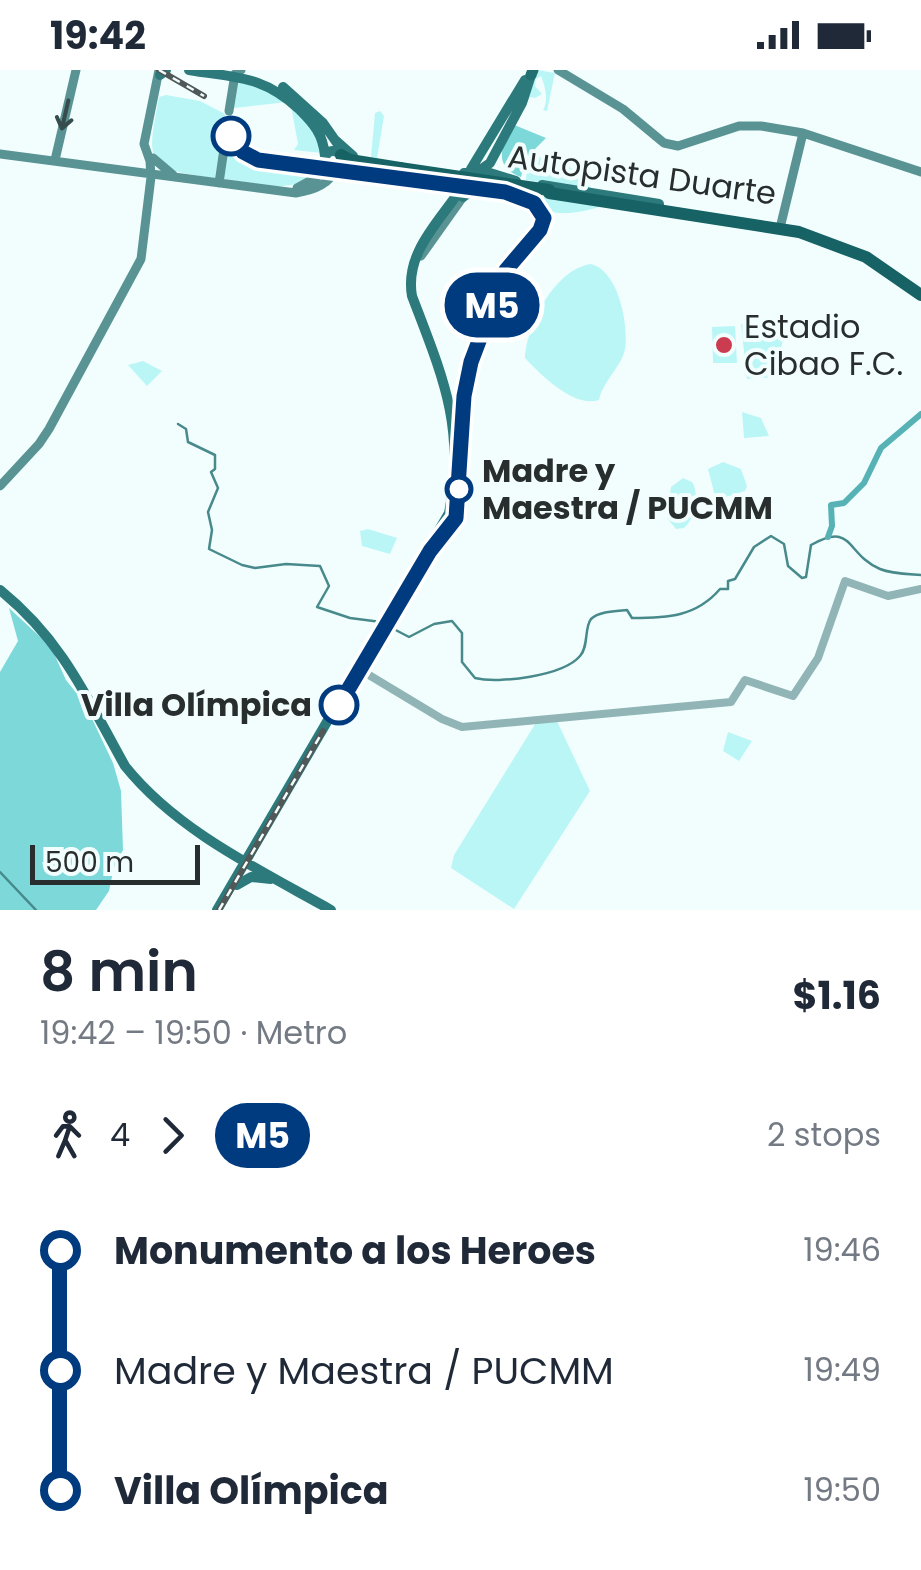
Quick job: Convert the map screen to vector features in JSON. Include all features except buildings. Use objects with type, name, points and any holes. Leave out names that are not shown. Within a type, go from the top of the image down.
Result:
[{"type":"highway","name":"Autopista Duarte","points":[[352,162],[818,231],[894,268],[913,289]]},
{"type":"highway","name":"Autopista Duarte","points":[[541,187],[667,211],[780,225],[866,257],[913,289]]},
{"type":"main road","points":[[55,160],[76,70]]},
{"type":"main road","points":[[189,70],[237,74],[267,84],[318,129],[325,158]]},
{"type":"main road","points":[[212,70],[281,86],[316,116],[352,162]]},
{"type":"main road","points":[[558,70],[623,109],[664,143],[685,144],[744,125],[803,133],[921,172]]},
{"type":"main road","points":[[151,174],[144,144],[162,71]]},
{"type":"main road","points":[[0,486],[39,444],[141,259],[153,158],[148,143],[162,71]]},
{"type":"main road","points":[[220,910],[450,513],[455,460],[450,400],[412,296],[413,268],[419,248],[467,181],[490,163],[522,103],[530,72]]},
{"type":"main road","points":[[413,268],[445,222],[530,72]]},
{"type":"main road","points":[[229,110],[237,74]]},
{"type":"main road","points":[[780,225],[803,133]]},
{"type":"main road","points":[[220,182],[226,136]]},
{"type":"main road","points":[[500,140],[502,168],[510,176],[541,187]]},
{"type":"main road","points":[[270,188],[304,186],[316,177],[333,150],[352,162],[467,181],[624,196]]},
{"type":"main road","points":[[0,154],[310,190],[352,162]]},
{"type":"main road","points":[[153,158],[173,175]]},
{"type":"main road","points":[[151,174],[220,182]]},
{"type":"main road","name":"Autopista Duarte","points":[[467,181],[667,211]]},
{"type":"main road","points":[[601,193],[684,209]]},
{"type":"main road","points":[[0,590],[43,628],[61,651],[128,770],[179,817],[222,848],[328,910]]},
{"type":"main road","points":[[222,848],[242,849],[262,838]]},
{"type":"main road","points":[[262,838],[262,856],[272,877]]},
{"type":"main road","points":[[222,848],[232,864],[235,885]]},
{"type":"main road","points":[[235,885],[251,877],[272,877]]},
{"type":"street","points":[[361,668],[442,719],[462,727],[731,701],[745,680],[794,696],[818,658],[845,581],[888,596],[921,588]]},
{"type":"shaded area","points":[[537,70],[555,73],[547,111],[543,110],[546,98],[541,76],[535,86],[542,94],[530,97],[523,109]]},
{"type":"shaded area","points":[[236,81],[261,85],[287,102],[235,108],[232,106]]},
{"type":"shaded area","points":[[159,97],[200,101],[225,114],[215,178],[175,171],[156,159],[152,137]]},
{"type":"shaded area","points":[[291,106],[313,127],[322,153],[294,150],[298,144]]},
{"type":"shaded area","points":[[380,111],[384,116],[377,158],[371,157],[375,113]]},
{"type":"shaded area","points":[[512,124],[546,138],[526,158],[521,177],[503,161],[503,148]]},
{"type":"shaded area","points":[[229,147],[321,161],[313,173],[292,185],[224,179]]},
{"type":"shaded area","points":[[538,157],[566,164],[562,170],[568,165],[593,190],[526,180],[527,166]]},
{"type":"shaded area","points":[[531,195],[603,206],[573,213],[553,212],[537,204]]},
{"type":"shaded area","points":[[591,264],[600,268],[615,287],[626,338],[623,355],[599,400],[589,401],[559,389],[525,358],[531,330],[545,300],[566,276]]},
{"type":"shaded area","points":[[760,323],[785,330],[775,377],[747,379],[741,324]]},
{"type":"shaded area","name":"Estadio Cibao F.C.","points":[[735,326],[737,363],[713,363],[712,327]]},
{"type":"shaded area","points":[[143,361],[162,371],[147,386],[128,365]]},
{"type":"shaded area","points":[[742,412],[761,418],[769,436],[744,438]]},
{"type":"shaded area","points":[[723,462],[741,469],[747,486],[745,491],[716,500],[708,469]]},
{"type":"shaded area","points":[[683,478],[692,482],[695,506],[688,524],[676,529],[667,518],[671,487]]},
{"type":"shaded area","points":[[368,529],[397,538],[390,554],[362,546],[360,531]]},
{"type":"shaded area","points":[[9,608],[51,647],[66,680],[85,704],[113,763],[121,791],[123,850],[114,867],[109,891],[96,910],[0,910],[0,672],[18,641]]},
{"type":"shaded area","points":[[556,719],[590,791],[514,909],[451,868],[454,855],[537,721]]},
{"type":"shaded area","points":[[728,732],[752,741],[739,761],[723,751]]},
{"type":"waterway","points":[[828,537],[831,505],[844,503],[864,483],[881,448],[921,414]]},
{"type":"waterway","points":[[178,424],[186,429],[188,442],[215,455],[215,469],[211,472],[218,488],[208,512],[212,530],[209,549],[255,568],[286,564],[320,566],[329,586],[317,607],[350,618],[381,622]]},
{"type":"waterway","points":[[388,626],[409,637],[434,624],[452,621],[462,633],[462,662],[475,678],[514,679],[572,663],[583,652],[591,619],[599,614],[627,610],[632,618],[657,617],[680,614],[701,605],[720,589],[728,589],[728,581],[735,579],[754,547],[771,536],[784,544],[788,566],[802,578],[806,577],[811,545],[835,537],[849,542],[860,556],[880,569],[921,575]]},
{"type":"waterway","points":[[0,872],[36,910]]},
{"type":"railway","points":[[159,70],[204,96]]},
{"type":"railway","points":[[259,159],[506,190],[534,202],[544,212],[535,237],[503,282],[476,350],[466,403],[463,477]]},
{"type":"railway","points":[[343,707],[431,552],[459,519],[462,502]]},
{"type":"railway","points":[[219,910],[323,731]]},
{"type":"metro line","name":"M5","points":[[231,136],[243,152],[258,160],[505,192],[534,203],[544,218],[536,236],[522,247],[506,270],[471,362],[464,396],[456,518],[430,551],[339,705]]},
{"type":"place","name":"Estadio Cibao F.C.","points":[[724,345]]},
{"type":"place","name":"Madre y Maestra / PUCMM","points":[[459,489]]},
{"type":"place","name":"Villa Olímpica","points":[[339,705]]}]
